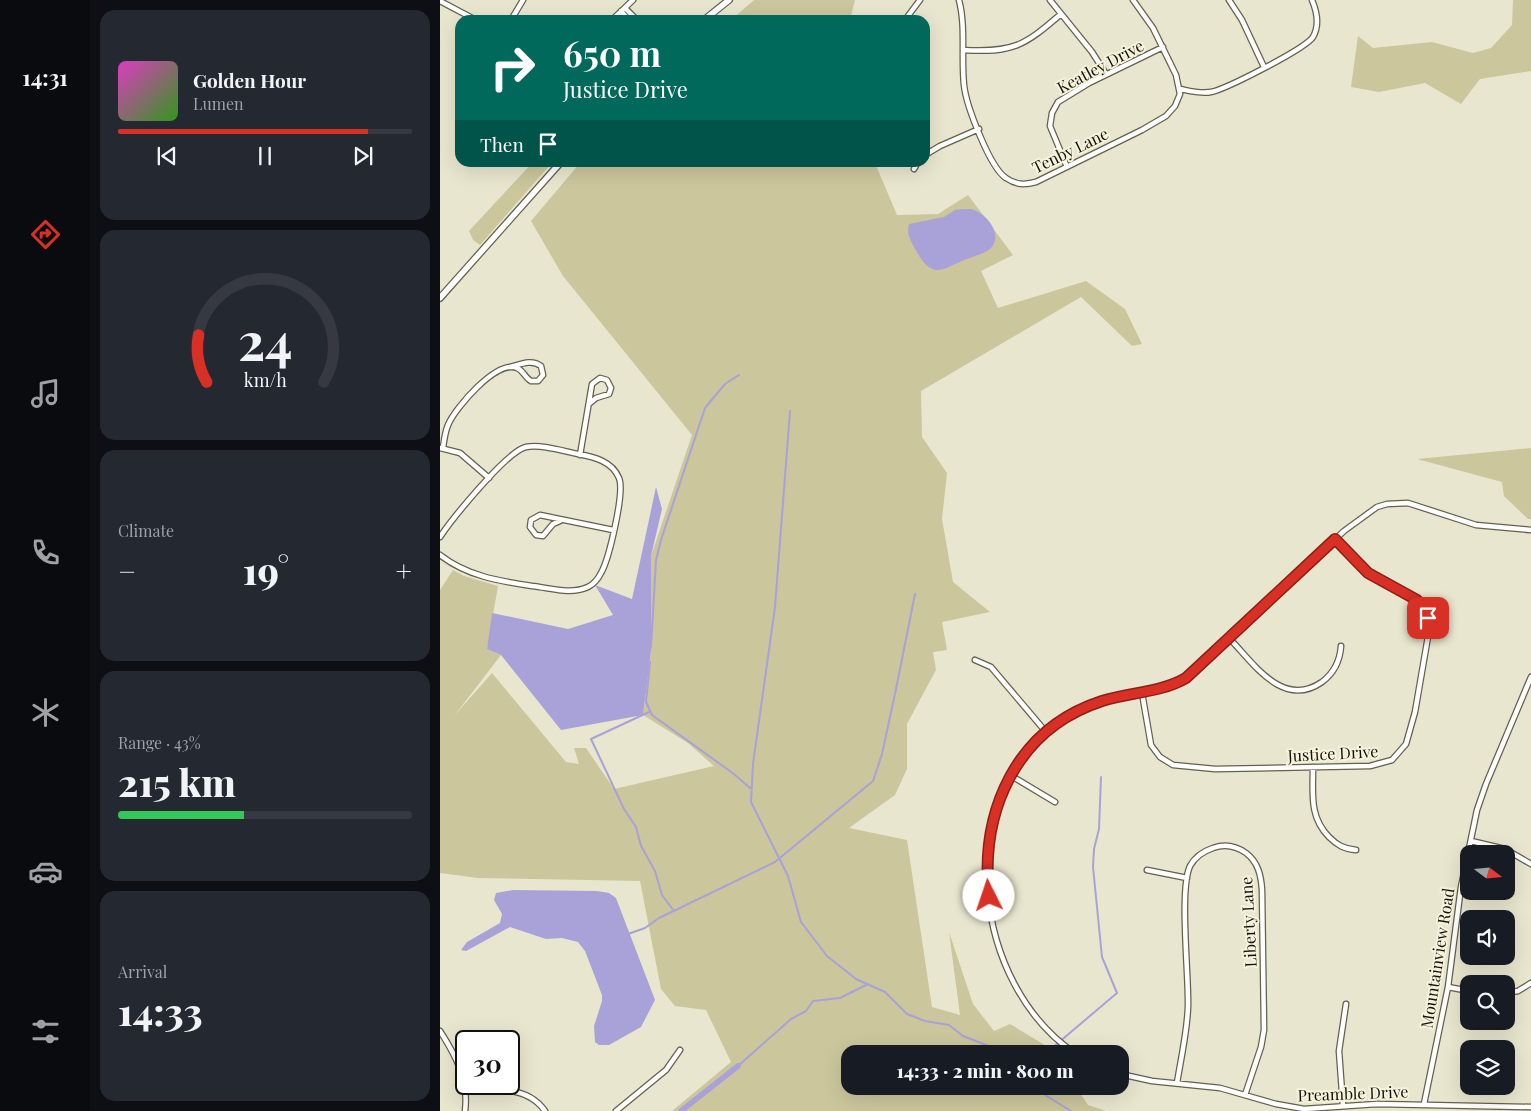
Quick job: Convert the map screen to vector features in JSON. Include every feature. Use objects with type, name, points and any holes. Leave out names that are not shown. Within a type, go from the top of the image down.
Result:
[{"type":"street","points":[[514,15],[523,0]]},
{"type":"street","points":[[617,15],[633,0]]},
{"type":"street","points":[[710,15],[729,0]]},
{"type":"street","points":[[909,15],[920,0]]},
{"type":"street","name":"Tenby Lane","points":[[958,0],[965,92],[997,169],[1013,182],[1020,184],[1036,182],[1166,116],[1175,106],[1180,89]]},
{"type":"street","points":[[1050,0],[1092,52],[1106,74]]},
{"type":"street","points":[[1133,0],[1163,47],[1176,75],[1180,89],[1211,92],[1264,67],[1310,41],[1316,30],[1317,18],[1312,0]]},
{"type":"street","points":[[1229,0],[1242,20],[1264,67]]},
{"type":"street","points":[[440,1],[467,15]]},
{"type":"street","points":[[623,9],[627,15]]},
{"type":"street","points":[[623,9],[631,15]]},
{"type":"street","points":[[963,50],[997,50],[1017,46],[1061,14]]},
{"type":"street","name":"Keatley Drive","points":[[1067,167],[1052,132],[1052,113],[1063,98],[1106,74],[1163,47]]},
{"type":"street","points":[[930,152],[979,129]]},
{"type":"street","points":[[440,298],[557,167]]},
{"type":"street","points":[[489,478],[460,453],[442,448],[448,424],[461,404],[485,380],[510,367],[537,362],[541,366],[543,375],[538,381],[531,381],[520,369],[510,367]]},
{"type":"street","points":[[580,454],[594,381],[600,378],[606,380],[610,385],[608,394],[596,398],[590,403]]},
{"type":"street","points":[[440,537],[489,478],[508,458],[524,448],[534,447],[580,454],[603,461],[620,479],[620,502],[604,564],[598,577],[590,586],[572,591],[476,575],[461,569],[440,555]]},
{"type":"street","points":[[1065,1045],[1044,1028],[1026,1006],[1008,971],[996,935],[988,887],[988,850],[997,805],[1010,776],[1023,757],[1046,732],[1064,719],[1091,705],[1111,698],[1169,687],[1186,678],[1335,539],[1368,511],[1382,505],[1397,502],[1418,505],[1476,525],[1531,530]]},
{"type":"street","points":[[560,521],[553,524],[549,532],[543,536],[533,533],[530,527],[532,520],[540,515],[560,521],[613,530]]},
{"type":"street","name":"Justice Drive","points":[[1142,693],[1151,745],[1160,757],[1173,765],[1197,769],[1377,765],[1398,756],[1406,744],[1411,729],[1430,633],[1426,611],[1417,600],[1368,573],[1335,539]]},
{"type":"street","points":[[1230,639],[1270,681],[1283,688],[1297,690],[1312,688],[1329,676],[1336,666],[1341,646]]},
{"type":"street","points":[[975,660],[991,667],[1046,732]]},
{"type":"street","name":"Mountainview Road","points":[[1424,1104],[1448,987],[1461,888],[1471,842],[1486,784],[1531,677]]},
{"type":"street","points":[[1312,767],[1313,810],[1317,822],[1339,846],[1356,850]]},
{"type":"street","points":[[1010,776],[1055,802]]},
{"type":"street","points":[[1471,842],[1504,849],[1531,864]]},
{"type":"street","name":"Liberty Lane","points":[[1177,1083],[1188,1017],[1187,878],[1191,865],[1202,853],[1224,846],[1240,849],[1247,854],[1260,874],[1264,1030],[1261,1047],[1245,1095]]},
{"type":"street","points":[[1147,870],[1187,878]]},
{"type":"street","points":[[1515,991],[1531,984]]},
{"type":"street","points":[[1448,987],[1460,989]]},
{"type":"street","points":[[1343,1106],[1339,1051],[1346,1004]]},
{"type":"street","points":[[440,1031],[455,1057]]},
{"type":"street","points":[[616,1111],[666,1070],[680,1050]]},
{"type":"street","name":"Preamble Drive","points":[[1129,1076],[1147,1081],[1211,1086],[1294,1108],[1318,1110],[1368,1104],[1531,1107]]},
{"type":"street","points":[[520,1092],[532,1098],[545,1111]]},
{"type":"street","points":[[465,1111],[466,1095]]},
{"type":"shaded area","points":[[754,0],[855,0],[851,15],[737,15]]},
{"type":"shaded area","points":[[1513,0],[1531,0],[1531,71],[1480,79],[1461,104],[1425,83],[1379,92],[1351,87],[1358,36],[1373,48],[1432,42],[1473,53],[1491,48],[1512,25]]},
{"type":"shaded area","points":[[528,167],[548,167],[480,245],[473,240],[469,231]]},
{"type":"shaded area","points":[[577,167],[877,167],[897,215],[938,214],[968,195],[1013,255],[981,271],[998,308],[1086,281],[1125,309],[1142,344],[1132,346],[1081,297],[921,391],[922,437],[947,473],[942,519],[953,582],[990,612],[942,622],[947,650],[933,652],[936,670],[907,724],[907,769],[895,795],[849,828],[907,840],[932,1007],[960,1015],[949,932],[973,1004],[994,1031],[1010,1024],[1045,1045],[841,1045],[841,1095],[1081,1095],[1088,1105],[1106,1111],[672,1111],[731,1062],[706,1010],[675,1006],[661,989],[640,881],[478,878],[440,873],[440,590],[453,570],[464,576],[498,586],[487,649],[501,655],[454,716],[492,673],[566,762],[579,764],[574,748],[586,748],[614,789],[714,766],[688,743],[643,715],[651,651],[651,556],[692,435],[563,276],[531,221]]},
{"type":"shaded area","points":[[955,210],[974,210],[989,221],[995,232],[994,244],[984,253],[946,268],[932,269],[926,265],[915,249],[908,231],[909,224],[944,217]]},
{"type":"shaded area","points":[[1531,448],[1531,519],[1528,519],[1504,496],[1502,482],[1417,459]]},
{"type":"shaded area","points":[[656,487],[662,509],[651,556],[651,651],[643,715],[561,730],[501,655],[487,649],[492,613],[568,629],[613,615],[595,585],[632,599]]},
{"type":"shaded area","points":[[513,890],[597,891],[609,893],[616,898],[655,1000],[641,1027],[609,1045],[599,1045],[595,1042],[594,1026],[602,995],[585,951],[578,942],[562,938],[546,939],[510,927],[466,951],[461,950],[467,942],[500,923],[502,914],[494,900],[496,893]]},
{"type":"waterway","points":[[651,647],[656,560],[661,540],[705,408],[725,384],[739,375]]},
{"type":"waterway","points":[[790,411],[775,607],[753,764],[751,802],[788,876],[801,922],[827,956],[856,979],[885,992],[907,1014],[925,1021],[949,1025],[963,1036],[986,1045]]},
{"type":"waterway","points":[[628,934],[645,928],[659,918],[775,862],[873,781],[882,754],[915,594]]},
{"type":"waterway","points":[[650,662],[646,702],[652,715],[734,774],[750,788]]},
{"type":"waterway","points":[[649,712],[591,739],[624,809],[636,827],[641,846],[655,871],[662,895],[674,911]]},
{"type":"waterway","points":[[1056,1045],[1117,993],[1102,957],[1093,867],[1094,849],[1099,829],[1101,777]]},
{"type":"waterway","points":[[738,1066],[791,1019],[806,1011],[813,1001],[840,998],[868,984]]},
{"type":"waterway","points":[[681,1111],[738,1066]]},
{"type":"waterway","points":[[1045,1095],[1071,1111]]},
{"type":"route","points":[[989,896],[987,860],[990,829],[997,805],[1012,772],[1035,743],[1055,724],[1091,705],[1111,698],[1169,687],[1194,673],[1335,539],[1368,573],[1417,600],[1426,611],[1428,618]]}]
